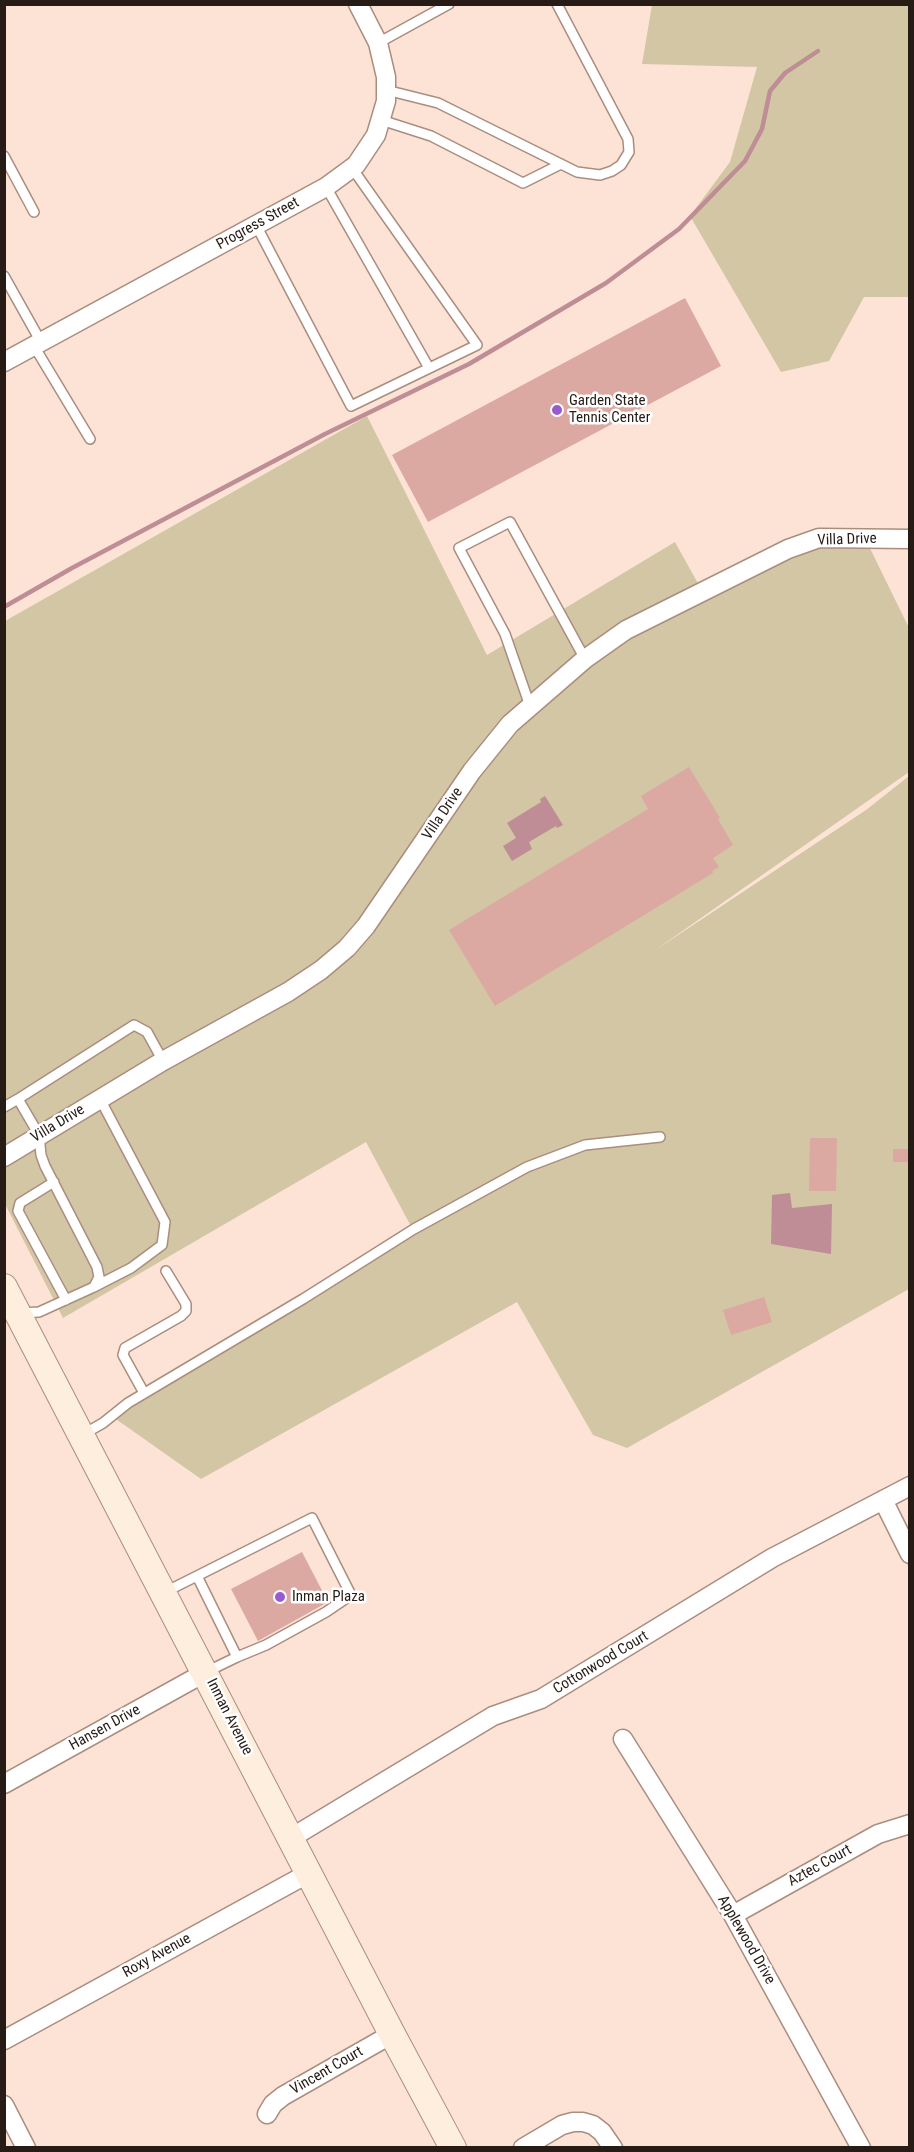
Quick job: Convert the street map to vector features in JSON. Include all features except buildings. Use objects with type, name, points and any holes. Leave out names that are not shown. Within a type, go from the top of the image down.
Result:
[{"type":"main road","name":"Inman Avenue","points":[[4,1287],[11,1316],[82,1435],[453,2148]]},
{"type":"street","name":"Progress Street","points":[[4,362],[326,187],[352,168],[370,146],[386,101],[386,77],[378,43],[358,4]]},
{"type":"street","name":"Villa Drive","points":[[4,1157],[163,1061],[288,992],[321,970],[347,948],[366,926],[490,746],[510,724],[585,659],[626,630],[788,549],[819,538],[909,539]]},
{"type":"street","name":"Cottonwood Court","points":[[291,1838],[493,1716],[541,1700],[772,1558],[909,1486]]},
{"type":"street","points":[[883,1500],[909,1554]]},
{"type":"street","name":"Hansen Drive","points":[[4,1784],[206,1672]]},
{"type":"street","name":"Applewood Drive","points":[[623,1738],[733,1915],[861,2148]]},
{"type":"street","name":"Aztec Court","points":[[733,1915],[878,1834],[909,1824]]},
{"type":"street","name":"Roxy Avenue","points":[[4,2040],[309,1873]]},
{"type":"street","name":"Vincent Court","points":[[267,2114],[273,2104],[283,2096],[392,2034]]},
{"type":"street","points":[[4,2105],[26,2148]]},
{"type":"street","points":[[523,2148],[562,2125],[573,2122],[593,2125],[602,2132],[613,2148]]},
{"type":"lane","points":[[378,43],[449,4]]},
{"type":"lane","points":[[386,90],[438,103],[577,172],[600,175],[612,171],[621,165],[629,152],[627,139],[557,4]]},
{"type":"lane","points":[[381,120],[431,136],[523,183],[561,164]]},
{"type":"lane","points":[[4,156],[34,212]]},
{"type":"lane","points":[[256,225],[351,406],[477,345],[352,168]]},
{"type":"lane","points":[[326,187],[429,368]]},
{"type":"lane","points":[[4,276],[90,439]]},
{"type":"lane","points":[[530,706],[504,634],[459,548],[510,522],[585,659]]},
{"type":"lane","points":[[4,1107],[134,1025],[147,1032],[163,1061]]},
{"type":"lane","points":[[18,1099],[39,1135],[41,1155],[98,1267],[99,1277],[94,1287]]},
{"type":"lane","points":[[11,1316],[39,1312],[94,1287],[131,1268],[162,1245],[165,1222],[100,1099]]},
{"type":"lane","points":[[82,1435],[103,1423],[144,1393],[310,1295],[423,1223],[527,1167],[585,1145],[660,1137]]},
{"type":"lane","points":[[54,1182],[20,1203],[18,1211],[66,1300]]},
{"type":"lane","points":[[144,1393],[123,1355],[125,1348],[186,1311],[186,1304],[166,1271]]},
{"type":"lane","points":[[164,1593],[312,1518],[351,1595],[326,1612],[266,1645],[206,1672]]},
{"type":"lane","points":[[197,1576],[237,1658]]},
{"type":"shaded area","points":[[652,5],[909,5],[909,297],[864,297],[829,361],[781,372],[690,216],[730,162],[757,67],[642,64]]},
{"type":"shaded area","points":[[367,416],[487,655],[675,542],[700,587],[782,544],[864,536],[909,628],[909,772],[654,951],[866,810],[909,776],[909,1289],[627,1448],[593,1435],[517,1302],[201,1479],[113,1417],[414,1232],[366,1142],[63,1318],[5,1204],[5,621]]},
{"type":"shaded area","points":[[545,796],[563,825],[557,828],[556,826],[529,842],[532,849],[512,861],[503,846],[516,838],[507,823],[541,802],[540,799]]},
{"type":"shaded area","points":[[790,1193],[792,1208],[832,1204],[831,1254],[771,1244],[772,1195]]},
{"type":"waterway","points":[[4,607],[72,568],[325,434],[469,364],[606,283],[679,229],[745,161],[762,129],[770,91],[785,73],[818,51]]},
{"type":"place","name":"Garden State Tennis Center","points":[[557,410]]},
{"type":"place","name":"Inman Plaza","points":[[280,1597]]}]
